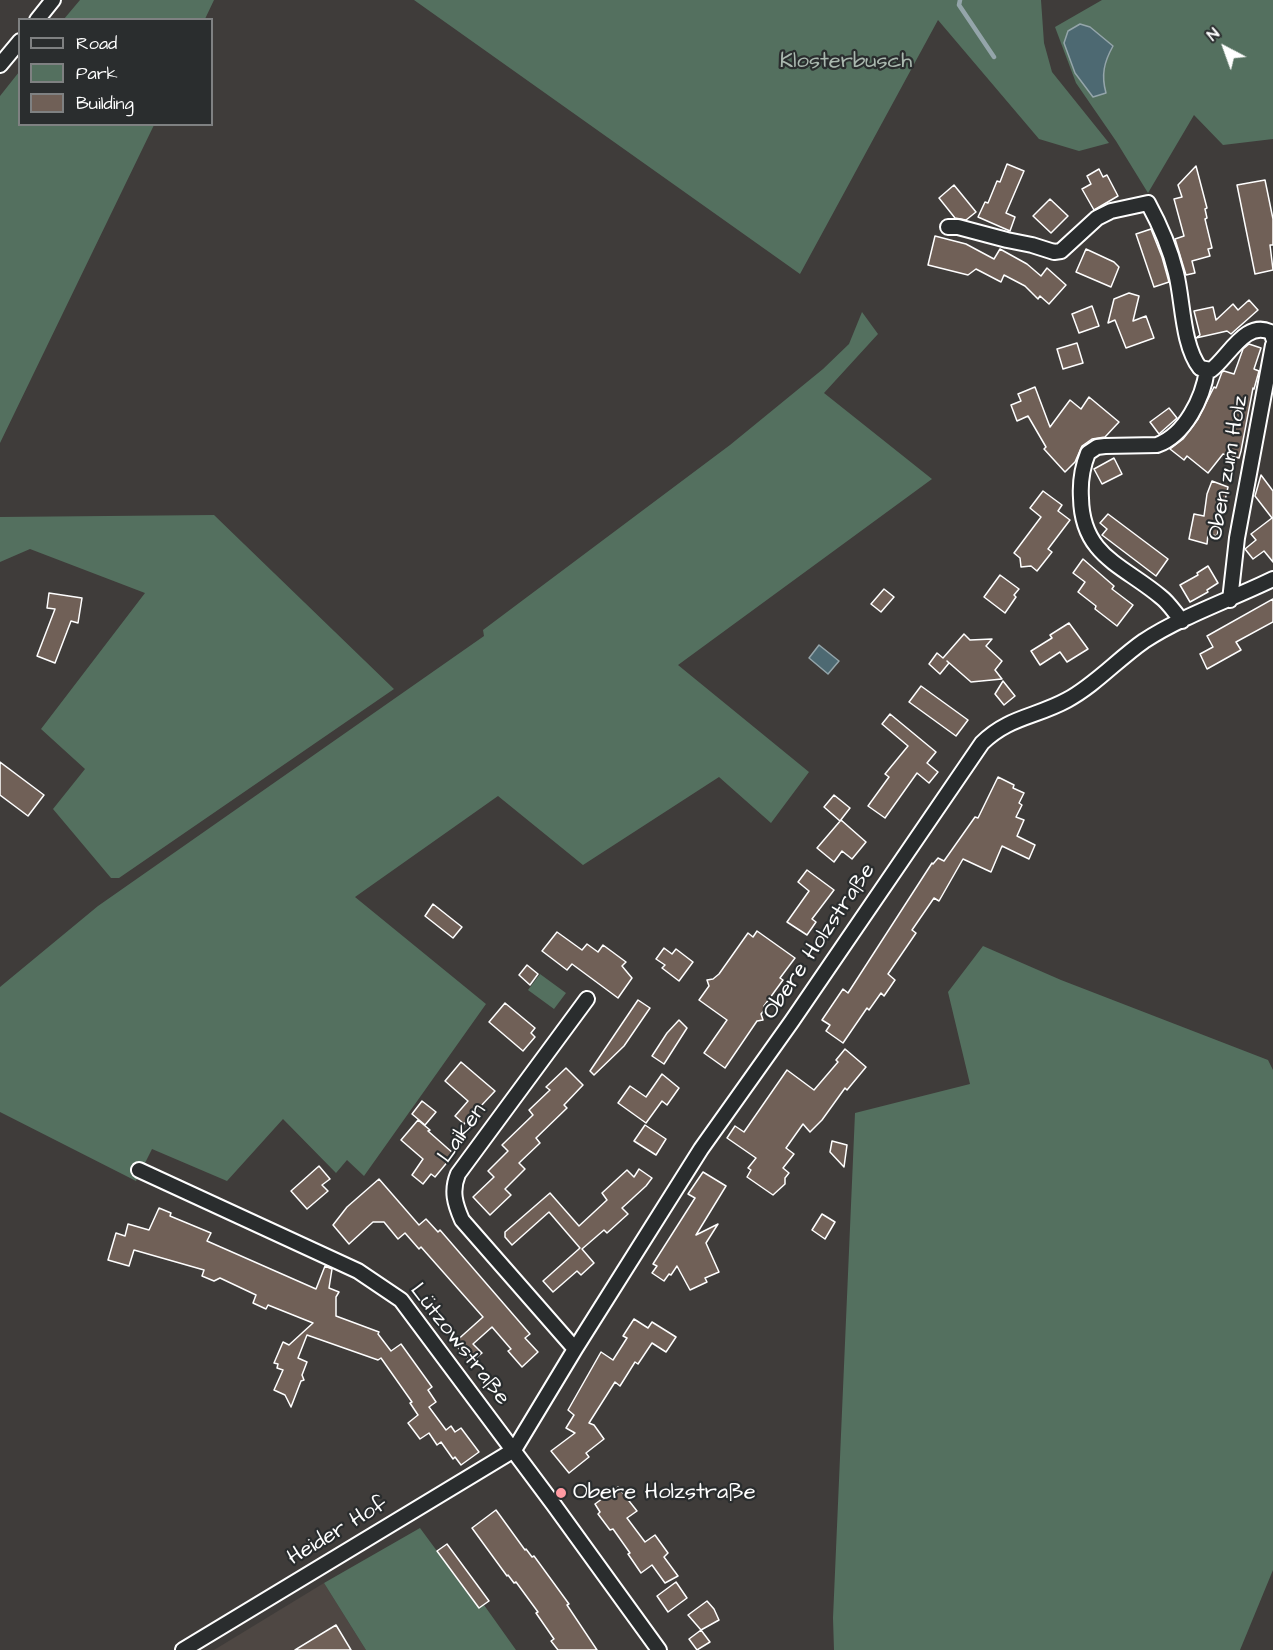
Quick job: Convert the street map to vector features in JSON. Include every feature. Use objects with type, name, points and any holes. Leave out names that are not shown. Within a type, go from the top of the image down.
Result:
[{"type":"street","points":[[39,18],[53,0]]},
{"type":"street","points":[[0,65],[18,43]]},
{"type":"street","name":"Oben zum Holz","points":[[948,228],[958,227],[1054,252],[1060,251],[1104,215],[1118,209],[1148,203],[1159,223],[1176,272],[1188,339],[1194,359],[1200,368],[1206,370],[1216,366],[1228,351],[1246,335],[1254,331],[1271,331]]},
{"type":"street","name":"Oben zum Holz","points":[[1230,600],[1236,538],[1273,345]]},
{"type":"street","name":"Oben zum Holz","points":[[1182,621],[1162,598],[1112,561],[1091,541],[1081,510],[1082,474],[1088,453],[1097,447],[1157,445],[1175,435],[1183,427],[1194,407],[1205,383],[1206,370]]},
{"type":"street","name":"Obere Holzstraße","points":[[514,1450],[574,1349],[701,1149],[792,1021],[982,743],[994,731],[1005,725],[1070,699],[1145,641],[1182,621],[1273,579]]},
{"type":"street","name":"Laiken","points":[[574,1349],[462,1220],[454,1200],[454,1190],[458,1174],[587,999]]},
{"type":"street","name":"Lützowstraße","points":[[139,1170],[358,1271],[401,1299],[514,1450],[658,1650]]},
{"type":"street","name":"Heider Hof","points":[[183,1650],[514,1450]]},
{"type":"shaded area","points":[[324,1583],[366,1650],[214,1650]]},
{"type":"green space","points":[[80,0],[214,0],[205,18],[65,18]]},
{"type":"green space","name":"Klosterbusch","points":[[414,0],[1041,0],[1044,43],[1052,72],[1109,143],[1079,151],[1039,139],[938,20],[800,274]]},
{"type":"green space","points":[[1102,0],[1273,0],[1273,139],[1223,145],[1194,115],[1148,193],[1076,83],[1055,27]]},
{"type":"green space","points":[[18,73],[18,126],[154,126],[0,443],[0,96]]},
{"type":"green space","points":[[862,312],[878,334],[824,393],[932,479],[678,665],[809,772],[771,823],[719,777],[583,865],[498,796],[355,897],[486,1004],[364,1176],[347,1160],[336,1173],[283,1119],[227,1181],[152,1149],[136,1181],[0,1112],[0,987],[98,906],[484,636],[483,630],[730,445],[823,369],[849,344]]},
{"type":"green space","points":[[214,515],[394,689],[119,878],[111,878],[53,809],[85,769],[41,729],[145,593],[30,549],[0,562],[0,517]]},
{"type":"green space","points":[[983,946],[1061,980],[1268,1060],[1273,1070],[1273,1570],[1240,1650],[834,1650],[833,1618],[855,1113],[970,1084],[948,992]]},
{"type":"green space","points":[[540,974],[566,993],[554,1009],[528,990]]},
{"type":"green space","points":[[420,1528],[479,1608],[484,1605],[516,1650],[366,1650],[324,1583]]},
{"type":"water","points":[[1080,24],[1090,27],[1113,46],[1104,69],[1106,93],[1093,97],[1075,73],[1064,43],[1068,31]]},
{"type":"water","points":[[819,645],[839,661],[828,674],[809,658]]},
{"type":"building","points":[[1007,164],[1024,171],[1006,213],[1015,217],[1010,231],[978,217],[985,202],[988,203],[997,181],[1000,182]]},
{"type":"building","points":[[1196,166],[1207,208],[1205,219],[1212,248],[1208,249],[1210,256],[1192,261],[1195,273],[1186,275],[1175,239],[1184,236],[1174,199],[1182,197],[1178,185]]},
{"type":"building","points":[[1099,169],[1103,177],[1107,175],[1118,196],[1094,210],[1082,189],[1091,184],[1087,176]]},
{"type":"building","points":[[1265,180],[1273,219],[1273,245],[1270,245],[1273,270],[1255,274],[1237,185]]},
{"type":"building","points":[[954,185],[976,212],[966,220],[955,218],[939,198]]},
{"type":"building","points":[[1050,199],[1068,216],[1051,233],[1033,216]]},
{"type":"building","points":[[1151,229],[1169,282],[1154,287],[1136,234]]},
{"type":"building","points":[[935,236],[966,244],[994,259],[1000,249],[1027,264],[1041,276],[1047,268],[1066,285],[1049,304],[1040,296],[1038,299],[1025,286],[1004,275],[1001,282],[976,269],[968,275],[928,265]]},
{"type":"building","points":[[1086,249],[1114,262],[1119,267],[1111,287],[1076,272]]},
{"type":"building","points":[[1129,293],[1139,296],[1133,321],[1146,316],[1154,338],[1126,348],[1115,320],[1108,323],[1114,299]]},
{"type":"building","points":[[1249,300],[1258,310],[1231,334],[1227,331],[1196,338],[1200,335],[1194,311],[1213,307],[1216,320],[1233,304],[1238,310]]},
{"type":"building","points":[[1092,306],[1099,326],[1079,333],[1072,314]]},
{"type":"building","points":[[1077,343],[1083,363],[1063,369],[1057,349]]},
{"type":"building","points":[[1249,344],[1261,348],[1254,369],[1259,371],[1253,388],[1239,458],[1223,454],[1208,473],[1187,456],[1184,460],[1170,449],[1183,439],[1198,419],[1214,387],[1216,388],[1222,372],[1234,374],[1243,349]]},
{"type":"building","points":[[1035,387],[1050,427],[1070,400],[1081,409],[1089,397],[1119,422],[1105,437],[1092,439],[1082,446],[1075,462],[1065,472],[1044,449],[1046,447],[1028,416],[1017,421],[1011,405],[1021,401],[1018,394]]},
{"type":"building","points":[[1169,408],[1177,418],[1159,434],[1150,422]]},
{"type":"building","points":[[1114,458],[1122,474],[1102,484],[1094,469]]},
{"type":"building","points":[[1261,475],[1273,491],[1273,562],[1264,551],[1253,559],[1245,549],[1256,540],[1251,534],[1272,518],[1255,496]]},
{"type":"building","points":[[1212,481],[1228,487],[1217,536],[1208,534],[1207,544],[1189,539],[1194,514],[1204,516],[1207,494]]},
{"type":"building","points":[[1043,491],[1062,505],[1058,511],[1070,520],[1048,549],[1052,552],[1037,571],[1031,566],[1021,567],[1020,558],[1014,553],[1041,517],[1030,508]]},
{"type":"building","points":[[1108,514],[1168,559],[1156,576],[1102,535],[1107,529],[1100,523]]},
{"type":"building","points":[[1083,559],[1114,586],[1112,589],[1133,605],[1117,626],[1078,592],[1085,582],[1073,573]]},
{"type":"building","points":[[1208,566],[1218,583],[1207,590],[1208,592],[1190,602],[1180,585],[1198,575],[1197,573]]},
{"type":"building","points":[[1000,575],[1019,589],[1005,613],[984,597]]},
{"type":"building","points":[[884,589],[894,597],[881,612],[871,604]]},
{"type":"building","points":[[49,593],[82,598],[78,623],[71,621],[55,663],[37,656],[55,609],[47,608]]},
{"type":"building","points":[[1273,599],[1273,622],[1236,642],[1241,650],[1207,669],[1200,654],[1213,647],[1207,636]]},
{"type":"building","points":[[1069,623],[1088,649],[1067,662],[1060,652],[1040,665],[1031,651],[1052,638],[1050,635]]},
{"type":"building","points":[[964,634],[970,640],[992,639],[986,646],[1002,661],[995,670],[1002,679],[971,682],[947,661],[949,663],[940,674],[929,664],[937,653],[943,658]]},
{"type":"building","points":[[1003,681],[1015,696],[1004,705],[995,694]]},
{"type":"building","points":[[921,686],[968,720],[956,736],[909,702]]},
{"type":"building","points":[[890,714],[936,752],[927,763],[938,772],[929,783],[917,773],[885,818],[868,806],[889,777],[885,774],[908,746],[882,724]]},
{"type":"building","points":[[0,762],[44,795],[28,816],[0,795]]},
{"type":"building","points":[[998,777],[1024,793],[1019,803],[1022,805],[1016,817],[1024,820],[1017,836],[1035,845],[1029,859],[1002,846],[991,872],[963,859],[939,901],[934,898],[912,930],[916,933],[888,974],[895,980],[884,996],[881,993],[869,1010],[867,1008],[843,1043],[826,1031],[830,1025],[822,1020],[843,989],[848,993],[932,863],[938,858],[944,861],[975,817],[978,818]]},
{"type":"building","points":[[834,795],[850,808],[840,821],[824,807]]},
{"type":"building","points":[[841,820],[866,842],[852,859],[842,851],[834,862],[817,848]]},
{"type":"building","points":[[807,870],[834,890],[812,919],[816,922],[807,935],[787,922],[809,891],[798,882]]},
{"type":"building","points":[[433,904],[462,927],[453,938],[425,916]]},
{"type":"building","points":[[757,931],[795,958],[780,978],[783,980],[764,1006],[766,1008],[761,1014],[763,1020],[757,1021],[725,1068],[704,1053],[727,1020],[699,1000],[709,986],[707,980],[719,974],[748,933],[753,937]]},
{"type":"building","points":[[557,932],[582,950],[587,944],[598,952],[603,945],[626,962],[622,966],[632,978],[618,998],[572,964],[567,970],[542,951]]},
{"type":"building","points":[[664,948],[672,954],[676,949],[693,962],[679,981],[662,968],[665,965],[656,959]]},
{"type":"building","points":[[527,965],[538,974],[530,985],[519,975]]},
{"type":"building","points":[[638,1000],[650,1008],[624,1046],[594,1075],[590,1071]]},
{"type":"building","points":[[505,1003],[535,1028],[531,1033],[535,1037],[523,1051],[489,1022]]},
{"type":"building","points":[[679,1020],[687,1028],[664,1064],[652,1056],[667,1033]]},
{"type":"building","points":[[845,1049],[866,1067],[847,1090],[845,1088],[822,1120],[810,1132],[803,1124],[786,1148],[794,1154],[783,1168],[789,1173],[785,1178],[785,1184],[773,1195],[747,1177],[751,1170],[748,1168],[756,1158],[727,1138],[735,1126],[744,1132],[787,1070],[814,1090],[838,1062],[836,1060]]},
{"type":"building","points":[[461,1062],[495,1091],[464,1124],[455,1116],[468,1101],[445,1081]]},
{"type":"building","points":[[566,1068],[583,1085],[564,1105],[567,1108],[536,1138],[540,1143],[519,1163],[525,1169],[505,1189],[511,1195],[490,1215],[473,1197],[494,1177],[488,1171],[508,1151],[502,1145],[533,1115],[529,1110],[550,1090],[546,1087]]},
{"type":"building","points":[[662,1074],[679,1088],[667,1105],[662,1101],[646,1123],[618,1103],[630,1086],[646,1097]]},
{"type":"building","points":[[422,1101],[436,1112],[425,1125],[412,1114]]},
{"type":"building","points":[[418,1120],[454,1154],[435,1177],[431,1174],[423,1184],[412,1175],[423,1159],[401,1140]]},
{"type":"building","points":[[645,1125],[666,1139],[656,1155],[634,1141]]},
{"type":"building","points":[[832,1141],[847,1145],[844,1167],[830,1152]]},
{"type":"building","points":[[319,1166],[330,1179],[322,1185],[328,1191],[307,1209],[291,1191]]},
{"type":"building","points":[[639,1169],[652,1178],[622,1208],[628,1214],[607,1233],[604,1230],[582,1249],[594,1263],[581,1275],[577,1271],[553,1292],[543,1281],[580,1248],[549,1212],[512,1245],[505,1237],[505,1232],[550,1193],[579,1226],[607,1200],[602,1193],[627,1170],[634,1177]]},
{"type":"building","points":[[703,1172],[726,1186],[696,1235],[718,1224],[706,1243],[719,1272],[705,1278],[707,1282],[690,1290],[677,1266],[664,1281],[652,1273],[657,1266],[653,1264],[695,1198],[688,1194]]},
{"type":"building","points":[[379,1179],[419,1225],[426,1219],[438,1232],[440,1230],[530,1334],[525,1338],[538,1352],[522,1367],[508,1351],[511,1349],[492,1327],[473,1344],[482,1353],[471,1362],[454,1343],[483,1317],[421,1247],[419,1249],[405,1233],[398,1239],[384,1222],[373,1222],[349,1244],[333,1225],[347,1207]]},
{"type":"building","points":[[159,1208],[171,1213],[170,1216],[211,1233],[207,1241],[316,1289],[325,1266],[332,1269],[329,1288],[339,1292],[336,1297],[336,1316],[379,1332],[378,1334],[391,1351],[401,1344],[432,1387],[428,1390],[436,1402],[429,1407],[446,1430],[451,1426],[455,1432],[461,1428],[479,1452],[461,1465],[455,1457],[453,1459],[441,1442],[437,1445],[429,1433],[420,1439],[408,1423],[418,1415],[410,1403],[412,1402],[381,1358],[378,1360],[307,1335],[298,1358],[307,1362],[302,1375],[304,1380],[301,1381],[291,1407],[285,1395],[274,1390],[283,1370],[277,1368],[278,1364],[274,1363],[283,1342],[289,1345],[313,1323],[268,1305],[266,1309],[253,1303],[256,1295],[220,1278],[214,1281],[202,1276],[204,1270],[134,1250],[129,1266],[108,1260],[116,1233],[125,1236],[128,1224],[149,1230]]},
{"type":"building","points":[[822,1214],[835,1222],[825,1239],[812,1230]]},
{"type":"building","points":[[634,1319],[648,1328],[652,1322],[676,1337],[666,1352],[652,1343],[638,1364],[635,1362],[620,1386],[615,1382],[589,1423],[594,1425],[604,1439],[586,1453],[589,1457],[569,1473],[551,1451],[575,1433],[566,1428],[574,1415],[568,1410],[601,1352],[613,1360],[627,1338],[623,1336]]},
{"type":"building","points":[[618,1487],[637,1511],[627,1518],[645,1542],[655,1535],[668,1553],[664,1557],[678,1576],[665,1583],[652,1565],[641,1573],[613,1529],[610,1530],[598,1514],[600,1512],[595,1504]]},
{"type":"building","points":[[496,1510],[569,1604],[567,1605],[597,1650],[558,1650],[551,1641],[554,1639],[536,1613],[538,1612],[516,1582],[514,1583],[507,1576],[472,1528]]},
{"type":"building","points":[[447,1544],[489,1601],[479,1608],[437,1551]]},
{"type":"building","points":[[676,1582],[687,1598],[668,1612],[657,1596]]},
{"type":"building","points":[[707,1601],[719,1620],[701,1630],[688,1615]]},
{"type":"building","points":[[336,1625],[351,1650],[295,1650]]},
{"type":"building","points":[[701,1630],[710,1642],[697,1650],[689,1639]]},
{"type":"waterway","points":[[960,0],[959,5],[994,57]]},
{"type":"place","name":"Obere Holzstraße","points":[[561,1493]]}]
